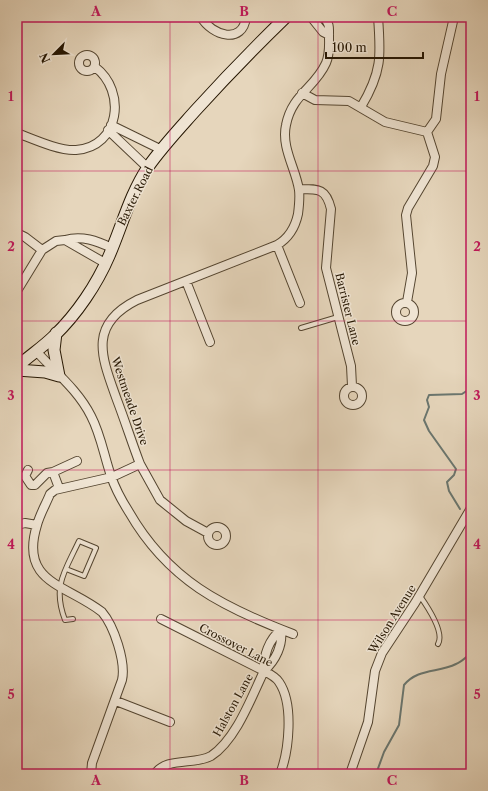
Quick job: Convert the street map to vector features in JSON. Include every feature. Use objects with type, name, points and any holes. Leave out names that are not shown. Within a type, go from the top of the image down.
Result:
[{"type":"main road","name":"Baxter Road","points":[[17,368],[56,333],[85,297],[105,263],[125,212],[148,168],[236,66],[286,17]]},
{"type":"main road","points":[[17,368],[45,372],[59,376],[54,350],[56,333]]},
{"type":"street","points":[[201,17],[213,31],[226,35],[238,31],[243,26],[246,17]]},
{"type":"street","points":[[311,17],[322,32],[329,35]]},
{"type":"street","name":"Westmeade Drive","points":[[208,533],[186,521],[160,500],[140,464],[102,358],[104,338],[109,323],[117,312],[126,306],[286,240],[297,222],[300,202],[299,189],[286,144],[285,129],[288,114],[294,103],[319,76],[327,63],[329,53],[330,25],[324,17]]},
{"type":"street","points":[[361,107],[371,91],[379,68],[381,56],[378,17]]},
{"type":"street","points":[[407,302],[412,273],[406,215],[408,208],[434,166],[435,157],[428,132],[436,119],[441,74],[454,17]]},
{"type":"street","points":[[17,133],[66,149],[75,150],[95,143],[110,127],[115,114],[116,104],[114,93],[102,73],[94,67]]},
{"type":"street","points":[[302,93],[315,100],[349,101],[384,122],[428,132]]},
{"type":"street","points":[[110,127],[162,150]]},
{"type":"street","points":[[110,127],[148,168]]},
{"type":"street","name":"Barrister Lane","points":[[299,189],[322,191],[329,202],[330,209],[326,268],[351,366],[352,386]]},
{"type":"street","points":[[17,233],[42,250]]},
{"type":"street","points":[[17,291],[42,250],[50,243],[75,237],[99,242],[112,248]]},
{"type":"street","points":[[65,240],[105,263]]},
{"type":"street","points":[[277,245],[300,302]]},
{"type":"street","points":[[186,282],[210,342]]},
{"type":"street","points":[[36,351],[78,394],[91,416],[101,438],[112,477],[128,511],[146,537],[190,583],[225,605],[256,620],[293,634]]},
{"type":"street","points":[[28,470],[25,476],[31,485],[35,485],[47,474],[77,461]]},
{"type":"street","points":[[91,774],[92,763],[105,726],[116,702],[124,666],[109,620],[94,606],[39,572],[33,560],[32,553],[37,525],[50,494],[59,488],[112,477],[140,464]]},
{"type":"street","points":[[53,472],[59,488]]},
{"type":"street","name":"Wilson Avenue","points":[[350,774],[368,722],[375,671],[378,661],[420,596],[471,508]]},
{"type":"street","points":[[17,525],[25,523],[37,525]]},
{"type":"street","name":"Crossover Lane","points":[[161,619],[264,671],[279,681],[287,702],[288,738],[280,774]]},
{"type":"street","name":"Halston Lane","points":[[155,774],[166,765],[202,759],[217,752],[234,730],[264,671],[263,660],[274,635],[281,630]]},
{"type":"street","points":[[116,702],[170,722]]},
{"type":"lane","points":[[301,328],[338,318]]},
{"type":"lane","points":[[66,570],[84,576],[96,548],[79,541],[59,585],[61,609],[65,620],[73,619]]},
{"type":"lane","points":[[420,596],[440,633],[441,640],[438,644]]},
{"type":"waterway","points":[[471,357],[471,362]]},
{"type":"waterway","points":[[460,509],[449,491],[447,482],[454,475],[456,469],[429,431],[424,420],[429,407],[427,400],[429,395],[462,394],[471,388]]},
{"type":"waterway","points":[[469,526],[471,531]]},
{"type":"waterway","points":[[376,774],[384,752],[399,725],[404,685],[422,673],[449,667],[458,663],[471,653]]}]
